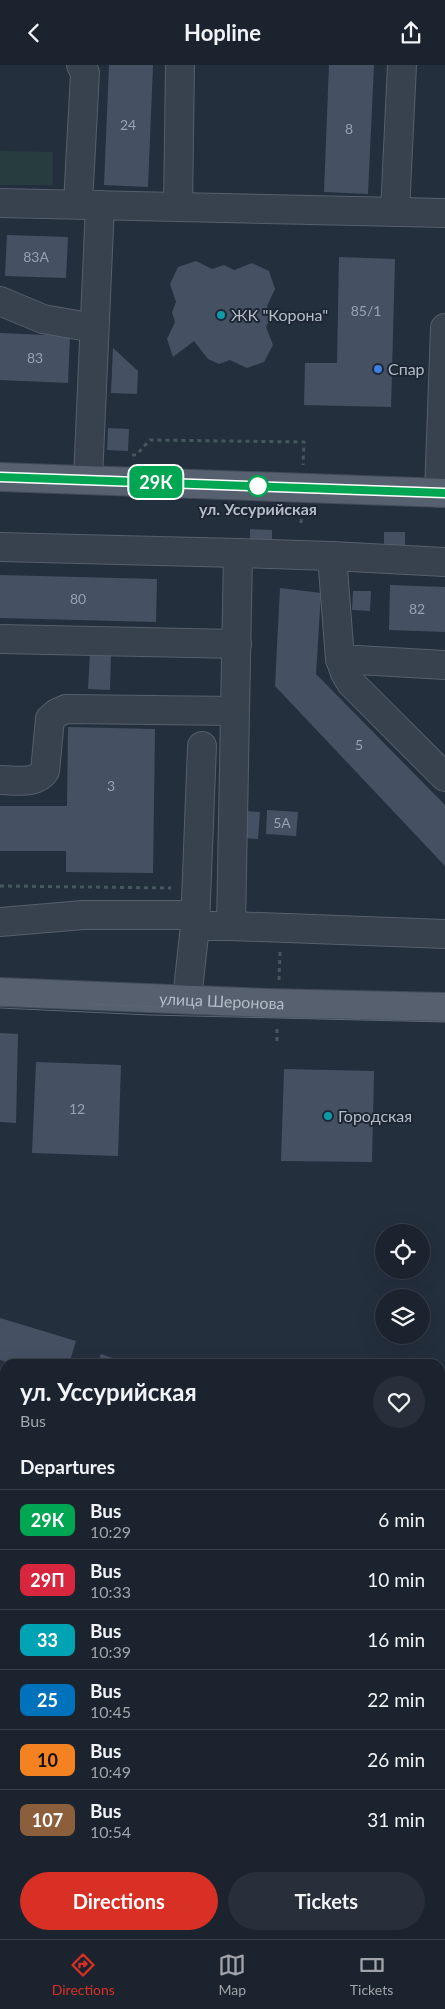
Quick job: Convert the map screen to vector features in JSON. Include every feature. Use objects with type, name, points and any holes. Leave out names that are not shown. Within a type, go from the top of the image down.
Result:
[{"type":"main road","points":[[0,477],[442,493]]},
{"type":"main road","name":"улица Шеронова","points":[[0,992],[278,1003],[445,1007]]},
{"type":"street","points":[[82,65],[84,73],[94,328],[88,479]]},
{"type":"street","points":[[178,207],[180,65]]},
{"type":"street","points":[[395,212],[402,65]]},
{"type":"street","points":[[0,203],[445,213]]},
{"type":"street","points":[[0,301],[43,319],[94,328]]},
{"type":"street","points":[[442,493],[445,328]]},
{"type":"street","points":[[0,547],[332,556],[445,562]]},
{"type":"street","points":[[231,926],[238,553]]},
{"type":"street","points":[[332,556],[340,659],[345,673],[351,683],[445,777]]},
{"type":"street","points":[[0,639],[236,644]]},
{"type":"street","points":[[340,659],[445,665]]},
{"type":"street","points":[[0,780],[33,780],[42,776],[45,771],[50,719],[56,713],[66,709],[235,711]]},
{"type":"street","points":[[188,999],[196,910],[202,746]]},
{"type":"street","points":[[0,922],[82,915],[196,910],[231,926],[445,934]]},
{"type":"path","points":[[127,455],[136,455],[150,440],[304,442],[302,523]]},
{"type":"path","points":[[0,886],[196,910]]},
{"type":"path","points":[[276,1041],[281,928]]},
{"type":"green space","points":[[0,151],[53,152],[53,185],[0,185]]},
{"type":"building","points":[[109,65],[153,65],[148,187],[104,185]]},
{"type":"building","points":[[329,65],[374,65],[368,194],[324,192]]},
{"type":"building","points":[[7,235],[68,237],[66,278],[5,276]]},
{"type":"building","points":[[339,257],[395,259],[391,407],[304,405],[305,363],[337,363]]},
{"type":"building","name":"ЖК \"Корона\"","points":[[196,261],[212,269],[224,265],[234,270],[252,263],[269,271],[275,289],[267,306],[271,317],[266,327],[273,345],[264,362],[247,368],[230,360],[219,364],[208,359],[194,341],[173,357],[167,339],[175,322],[172,312],[176,302],[170,284],[178,267]]},
{"type":"building","points":[[0,333],[70,336],[68,383],[0,380]]},
{"type":"building","points":[[113,348],[138,371],[137,394],[111,393]]},
{"type":"building","points":[[108,428],[129,429],[128,451],[107,450]]},
{"type":"building","points":[[250,529],[272,530],[272,545],[250,545]]},
{"type":"building","points":[[384,532],[405,532],[405,550],[384,550]]},
{"type":"building","points":[[0,575],[157,579],[156,622],[0,618]]},
{"type":"building","points":[[390,585],[445,587],[445,632],[389,630]]},
{"type":"building","points":[[280,588],[321,593],[316,674],[445,805],[445,866],[275,686]]},
{"type":"building","points":[[353,591],[371,591],[370,611],[352,610]]},
{"type":"building","points":[[90,653],[111,654],[110,690],[88,689]]},
{"type":"building","points":[[68,727],[155,729],[153,873],[66,872],[66,851],[0,851],[0,806],[67,806]]},
{"type":"building","points":[[267,810],[298,812],[296,836],[266,834]]},
{"type":"building","points":[[244,811],[260,812],[258,839],[242,838]]},
{"type":"building","points":[[0,1033],[18,1034],[16,1123],[0,1122]]},
{"type":"building","points":[[36,1062],[121,1065],[118,1156],[32,1153]]},
{"type":"building","name":"Городская","points":[[284,1069],[374,1071],[372,1162],[281,1161]]},
{"type":"building","points":[[0,1318],[76,1341],[71,1359],[0,1359]]},
{"type":"building","points":[[101,1354],[115,1359],[99,1359]]},
{"type":"tram line","points":[[85,1004],[208,1009]]},
{"type":"tram line","points":[[0,1008],[150,1015],[445,1022]]},
{"type":"bus line","name":"29К","points":[[0,477],[445,493]]},
{"type":"place","name":"ЖК \"Корона\"","points":[[221,315]]},
{"type":"place","name":"Спар","points":[[378,369]]},
{"type":"place","name":"ул. Уссурийская","points":[[258,486]]},
{"type":"place","name":"Городская","points":[[328,1116]]}]
